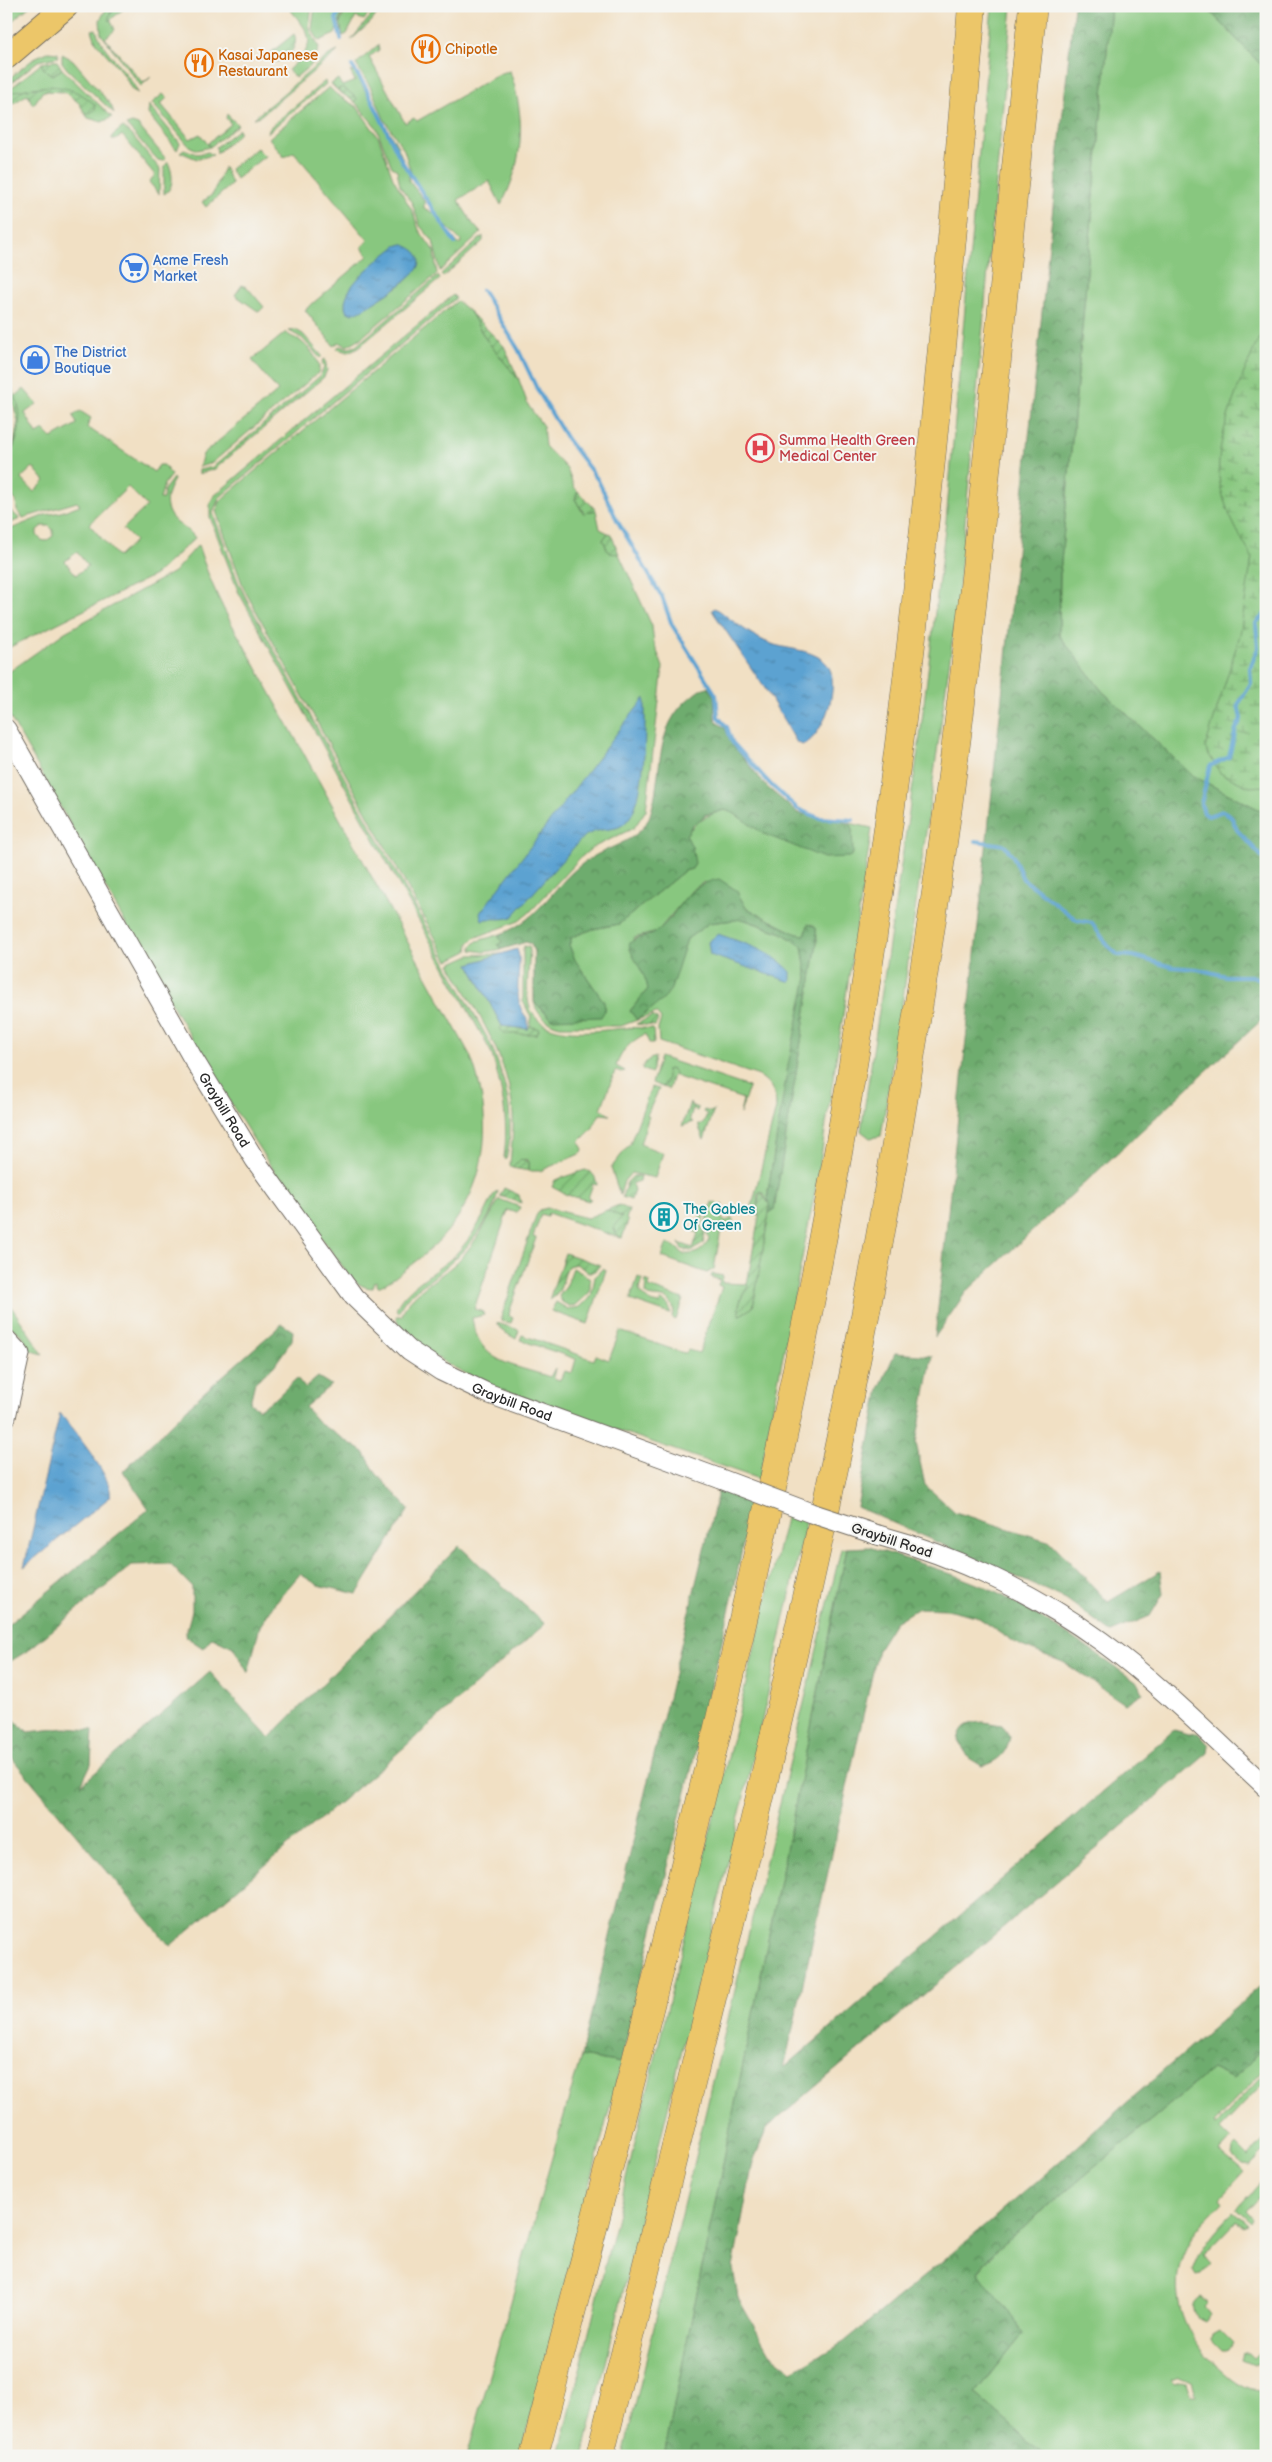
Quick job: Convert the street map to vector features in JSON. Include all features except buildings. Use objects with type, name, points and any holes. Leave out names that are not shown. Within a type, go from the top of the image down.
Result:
[{"type":"highway","points":[[942,362],[956,6]]},
{"type":"highway","points":[[534,2456],[649,2012],[735,1658],[776,1474],[849,1090],[882,879],[920,572],[942,362],[972,6]]},
{"type":"highway","points":[[600,2456],[793,1658],[871,1284],[929,938],[946,824],[983,514],[1012,190],[1034,6]]},
{"type":"main road","points":[[6,57],[66,6]]},
{"type":"street","name":"Graybill Road","points":[[6,729],[190,1054],[250,1152],[354,1297],[409,1350],[442,1371],[487,1393],[811,1513],[904,1542],[973,1569],[1024,1594],[1100,1641],[1184,1711],[1266,1787]]},
{"type":"street","points":[[6,1339],[20,1354],[6,1417]]},
{"type":"green space","points":[[6,6],[30,6],[6,26]]},
{"type":"green space","points":[[108,6],[115,6],[110,15],[115,30],[105,38],[143,83],[151,77],[141,86],[101,34],[100,20]]},
{"type":"green space","points":[[115,6],[127,6],[109,21],[109,16]]},
{"type":"green space","points":[[287,6],[312,6],[309,27],[319,48],[312,64],[295,78],[288,70],[304,53],[308,46],[308,39],[302,24]]},
{"type":"green space","points":[[315,6],[345,6],[335,34],[319,41],[312,29]]},
{"type":"green space","points":[[347,6],[374,6],[364,20],[356,17],[347,34],[343,36],[340,23]]},
{"type":"green space","points":[[379,6],[382,6],[372,21],[351,40]]},
{"type":"green space","points":[[992,6],[1012,6],[958,600],[904,991],[881,1136],[870,1138],[861,1131],[919,745],[946,521]]},
{"type":"green space","points":[[1074,6],[1111,6],[1060,573],[1059,635],[1102,691],[1193,776],[1266,813],[1266,1016],[966,1292],[935,1337]]},
{"type":"green space","points":[[1111,6],[1205,6],[1266,70],[1266,813],[1193,776],[1102,691],[1059,635],[1060,573]]},
{"type":"green space","points":[[1205,6],[1266,6],[1266,70]]},
{"type":"green space","points":[[96,29],[109,53],[138,93],[132,90],[124,75],[96,42],[92,30]]},
{"type":"green space","points":[[294,34],[294,48],[283,59],[275,62],[269,54]]},
{"type":"green space","points":[[378,45],[379,50],[369,57],[405,123],[414,118],[417,121],[501,73],[510,71],[515,88],[519,105],[520,140],[518,156],[509,189],[501,205],[489,181],[458,200],[481,233],[440,271],[433,241],[420,226],[412,203],[400,186],[397,170],[392,167],[376,127],[355,102],[356,97],[339,88],[338,91],[331,84],[338,79],[342,86],[355,81],[350,71],[355,73],[397,145],[409,174],[409,181],[424,200],[424,208],[435,214],[459,245],[461,241],[443,223],[412,176],[404,150],[384,119],[371,88],[356,64]]},
{"type":"green space","points":[[338,51],[260,116],[254,118],[329,55]]},
{"type":"green space","points":[[48,52],[58,53],[58,57],[38,61],[6,87],[6,81],[36,57]]},
{"type":"green space","points":[[62,54],[73,60],[111,105],[114,113],[67,69],[62,62]]},
{"type":"green space","points":[[57,61],[62,69],[52,75],[43,68],[42,63]]},
{"type":"green space","points":[[42,63],[43,67],[53,75],[62,69],[112,117],[102,122],[88,118],[86,115],[95,109],[94,105],[80,95],[65,89],[31,88],[15,91],[6,98],[6,92]]},
{"type":"green space","points":[[325,81],[326,84],[267,133],[270,127]]},
{"type":"green space","points":[[49,86],[68,89],[79,94],[95,105],[95,110],[86,115],[79,103],[65,92],[43,91],[34,104],[32,104],[28,94],[6,108],[6,98],[15,91]]},
{"type":"green space","points":[[329,87],[336,94],[357,107],[379,138],[393,178],[413,212],[419,230],[434,251],[437,274],[361,338],[347,346],[339,342],[334,346],[305,310],[368,256],[362,247],[368,240],[294,152],[284,157],[269,138]],"holes":[[[420,264],[398,287],[371,304]]]},
{"type":"green space","points":[[342,87],[357,98],[355,102],[338,91]]},
{"type":"green space","points":[[163,94],[167,98],[161,104],[190,139],[200,134],[210,147],[197,150],[189,146],[152,103]]},
{"type":"green space","points":[[149,105],[180,143],[177,150],[148,114]]},
{"type":"green space","points":[[227,114],[238,125],[210,147],[208,143],[231,124],[226,118]]},
{"type":"green space","points":[[132,123],[138,125],[166,159],[163,161],[158,160],[126,125]]},
{"type":"green space","points":[[123,127],[160,169],[159,194],[149,182],[155,175],[122,135],[116,140],[112,139],[112,136]]},
{"type":"green space","points":[[239,129],[239,134],[217,153],[216,147]]},
{"type":"green space","points":[[257,148],[265,156],[236,179],[230,169]]},
{"type":"green space","points":[[184,149],[197,154],[208,152],[213,155],[197,159],[180,152]]},
{"type":"green space","points":[[168,162],[172,180],[170,188],[164,194],[164,167]]},
{"type":"green space","points":[[224,167],[232,184],[206,207],[202,202],[213,194]]},
{"type":"green space","points":[[483,236],[483,241],[443,277],[441,274]]},
{"type":"green space","points":[[438,276],[440,279],[359,347],[348,352],[337,349],[339,346],[349,348],[356,346]]},
{"type":"green space","points":[[242,285],[247,287],[264,307],[259,312],[235,295]]},
{"type":"green space","points":[[453,295],[456,298],[219,498],[213,513],[239,584],[248,602],[490,1043],[501,1071],[508,1100],[510,1130],[506,1160],[504,1157],[506,1130],[504,1104],[491,1052],[238,591],[210,517],[210,504],[214,496]]},
{"type":"green space","points":[[457,301],[471,313],[485,338],[519,380],[528,405],[543,426],[545,446],[567,469],[574,487],[578,491],[575,499],[583,513],[596,510],[600,529],[608,533],[603,540],[609,552],[619,554],[652,626],[654,643],[663,667],[646,810],[634,828],[592,848],[519,921],[474,938],[469,943],[468,951],[448,961],[244,589],[216,511],[221,500],[230,492]]},
{"type":"green space","points":[[471,313],[504,346],[519,380],[485,338]]},
{"type":"green space","points":[[1266,322],[1266,786],[1249,787],[1220,773],[1205,748],[1240,635],[1252,557],[1233,522],[1222,494],[1219,466],[1221,446],[1233,402]]},
{"type":"green space","points":[[296,330],[303,334],[322,356],[320,358],[302,338],[289,331]]},
{"type":"green space","points":[[286,332],[310,350],[317,360],[318,373],[212,463],[199,467],[203,454],[278,391],[252,360]]},
{"type":"green space","points":[[325,359],[327,370],[324,377],[215,469],[199,474],[199,470],[213,467],[320,376],[324,368],[322,361]]},
{"type":"green space","points":[[6,381],[16,398],[20,416],[17,434],[10,452],[18,421]]},
{"type":"green space","points":[[24,389],[37,404],[25,413],[37,434],[44,430],[52,438],[77,424],[73,416],[80,411],[91,418],[87,427],[154,472],[159,465],[164,465],[171,475],[164,484],[160,499],[163,499],[164,490],[173,478],[174,480],[170,486],[167,499],[168,510],[174,520],[195,538],[155,575],[6,649],[6,531],[45,515],[61,512],[80,505],[77,502],[23,518],[17,511],[16,501],[6,489],[6,466],[9,465],[19,430],[19,413],[15,397]],"holes":[[[33,467],[45,481],[34,492],[21,478]],[[128,487],[147,506],[123,529],[135,541],[118,557],[89,524]],[[42,526],[49,526],[53,530],[53,536],[46,541],[41,540],[37,535],[37,530]],[[77,552],[88,566],[76,575],[65,561]]]},
{"type":"green space","points":[[578,491],[596,510],[584,513],[575,499]]},
{"type":"green space","points":[[11,511],[20,519],[6,525],[6,514]]},
{"type":"green space","points":[[608,533],[611,534],[619,554],[609,553],[603,540]]},
{"type":"green space","points":[[198,545],[223,608],[470,1055],[479,1084],[484,1113],[484,1141],[480,1168],[471,1194],[457,1218],[439,1240],[402,1272],[378,1287],[376,1281],[373,1288],[370,1288],[361,1285],[351,1278],[255,1142],[190,1036],[6,710],[6,674],[65,632],[174,572]]},
{"type":"green space","points":[[708,687],[714,696],[715,718],[725,728],[731,743],[768,788],[798,813],[849,823],[852,826],[853,854],[849,857],[824,858],[764,834],[735,814],[725,810],[706,815],[693,825],[686,835],[692,847],[695,863],[692,869],[684,871],[619,924],[593,929],[572,937],[569,945],[575,960],[604,1002],[605,1010],[601,1017],[552,1019],[534,1002],[534,952],[531,944],[526,942],[503,949],[497,945],[502,942],[498,935],[514,928],[527,919],[578,867],[599,853],[633,836],[646,823],[654,799],[661,751],[671,722],[679,708],[701,689]]},
{"type":"green space","points":[[725,810],[735,814],[764,834],[794,844],[852,827],[849,823],[872,828],[818,1176],[759,1479],[486,1383],[429,1353],[413,1341],[402,1328],[396,1316],[402,1316],[405,1308],[417,1293],[459,1260],[481,1231],[499,1199],[520,1207],[517,1213],[508,1210],[474,1309],[482,1311],[484,1315],[472,1318],[482,1345],[499,1360],[510,1365],[550,1377],[555,1368],[553,1378],[560,1380],[564,1371],[572,1373],[576,1359],[520,1340],[522,1335],[594,1360],[596,1355],[609,1360],[620,1331],[680,1352],[686,1353],[688,1350],[699,1353],[722,1287],[718,1285],[720,1280],[711,1277],[712,1274],[723,1276],[722,1283],[747,1284],[748,1287],[739,1305],[740,1315],[753,1307],[769,1213],[774,1210],[817,942],[816,927],[811,924],[805,935],[797,934],[746,908],[736,890],[704,882],[692,890],[657,932],[634,938],[630,949],[646,976],[648,989],[630,1011],[637,1020],[680,957],[687,939],[709,923],[742,919],[782,933],[802,946],[807,978],[779,1123],[768,1191],[769,1204],[763,1193],[758,1193],[757,1212],[759,1216],[750,1214],[776,1108],[774,1093],[767,1082],[759,1076],[659,1042],[658,1029],[661,1019],[656,1013],[621,1026],[560,1026],[543,1018],[534,1002],[552,1019],[604,1002],[575,960],[569,945],[572,937],[593,929],[619,924],[684,871],[692,869],[692,847],[686,835],[694,825],[703,819]]},
{"type":"green space","points":[[719,879],[736,890],[746,908],[797,934],[805,935],[808,924],[816,927],[817,942],[774,1210],[769,1213],[768,1191],[788,1065],[807,978],[802,946],[782,933],[743,919],[709,923],[687,939],[671,989],[663,1000],[637,1020],[630,1011],[648,989],[629,944],[635,939],[657,931],[697,887]]},
{"type":"green space","points":[[498,935],[502,942],[500,947],[503,949],[484,952],[472,950],[472,946],[477,941]]},
{"type":"green space","points":[[524,946],[529,947],[530,950],[527,981],[528,1000],[533,1014],[542,1023],[569,1031],[653,1029],[654,1043],[649,1043],[645,1034],[631,1043],[621,1055],[616,1066],[625,1071],[622,1073],[615,1071],[601,1109],[610,1115],[600,1114],[592,1129],[579,1142],[583,1149],[582,1153],[540,1171],[529,1171],[529,1162],[526,1159],[515,1164],[512,1168],[510,1165],[513,1115],[506,1074],[481,1018],[450,964],[470,955],[502,954],[469,964],[502,1026],[500,1028],[536,1034],[539,1030],[530,1026],[531,1017],[523,1001]]},
{"type":"green space","points":[[653,1016],[658,1020],[655,1026],[636,1024]]},
{"type":"green space","points":[[502,1026],[528,1029],[530,1026],[539,1029],[537,1034],[504,1034],[500,1028]]},
{"type":"green space","points":[[655,1057],[652,1073],[643,1070],[642,1067],[648,1060]]},
{"type":"green space","points":[[660,1057],[749,1087],[740,1114],[743,1099],[675,1076],[675,1073],[668,1077],[662,1087],[652,1083]]},
{"type":"green space","points":[[667,1070],[673,1070],[675,1076],[673,1075],[669,1089],[662,1087],[667,1079]]},
{"type":"green space","points":[[651,1087],[659,1089],[647,1115],[649,1116],[640,1144],[663,1153],[655,1178],[631,1173],[624,1181],[620,1195],[611,1168],[630,1144]]},
{"type":"green space","points":[[690,1102],[691,1106],[698,1108],[697,1111],[693,1109],[690,1119],[693,1122],[682,1126]]},
{"type":"green space","points":[[704,1110],[711,1112],[714,1110],[704,1140],[698,1125],[703,1124],[707,1114],[703,1112]]},
{"type":"green space","points":[[521,1159],[529,1162],[529,1171],[512,1168]]},
{"type":"green space","points":[[585,1170],[594,1175],[597,1185],[593,1184],[588,1198],[591,1199],[589,1201],[567,1195],[552,1187],[555,1180]]},
{"type":"green space","points":[[633,1176],[640,1176],[639,1181],[632,1184],[634,1190],[631,1200],[622,1197],[627,1182]]},
{"type":"green space","points":[[504,1188],[519,1195],[521,1203],[500,1196]]},
{"type":"green space","points":[[498,1191],[489,1216],[464,1250],[444,1269],[413,1292],[401,1306],[399,1312],[396,1311],[399,1303],[412,1288],[447,1262],[466,1242],[494,1194]]},
{"type":"green space","points":[[760,1191],[769,1204],[769,1213],[753,1307],[740,1315],[740,1301],[748,1287],[759,1216],[757,1209]]},
{"type":"green space","points":[[712,1202],[723,1205],[716,1210],[725,1222],[732,1218],[733,1221],[731,1225],[722,1224],[714,1269],[707,1273],[662,1257],[667,1243],[684,1254],[696,1253],[704,1247],[709,1240],[705,1224]]},
{"type":"green space","points":[[619,1205],[629,1210],[626,1219],[628,1221],[622,1238],[617,1237],[614,1226],[622,1217],[607,1210]]},
{"type":"green space","points":[[547,1208],[587,1218],[607,1210],[622,1217],[614,1229],[617,1237],[548,1213],[547,1216],[541,1214],[533,1237],[536,1238],[510,1310],[509,1316],[513,1318],[511,1323],[502,1321],[501,1318],[536,1216],[540,1210]]},
{"type":"green space","points":[[704,1209],[706,1210],[701,1225],[705,1233],[703,1244],[691,1251],[682,1249],[679,1243],[693,1248],[698,1233],[693,1231]]},
{"type":"green space","points":[[565,1253],[600,1265],[590,1273],[576,1264],[568,1266],[560,1290],[554,1298],[549,1300]]},
{"type":"green space","points":[[573,1268],[590,1278],[590,1292],[576,1305],[569,1306],[562,1302],[559,1296],[566,1287]]},
{"type":"green space","points":[[603,1268],[606,1270],[588,1324],[551,1311],[556,1302],[568,1309],[580,1307],[591,1297],[595,1277]]},
{"type":"green space","points":[[638,1277],[642,1279],[639,1289],[642,1295],[654,1303],[660,1304],[661,1301],[665,1303],[669,1307],[670,1314],[630,1300]]},
{"type":"green space","points":[[646,1280],[650,1282],[649,1287],[683,1299],[676,1320],[672,1318],[674,1309],[668,1300],[645,1294]]},
{"type":"green space","points":[[6,1299],[43,1354],[29,1350],[23,1336],[8,1325]]},
{"type":"green space","points":[[497,1323],[519,1330],[516,1339],[501,1330]]},
{"type":"green space","points":[[282,1324],[293,1331],[292,1340],[274,1366],[255,1382],[250,1403],[259,1409],[276,1398],[297,1378],[305,1388],[318,1377],[331,1385],[305,1407],[320,1424],[364,1452],[376,1473],[409,1509],[357,1594],[318,1585],[300,1574],[275,1603],[260,1626],[248,1673],[233,1647],[212,1637],[203,1648],[185,1636],[192,1611],[192,1587],[170,1564],[132,1565],[27,1651],[6,1664],[6,1626],[149,1509],[123,1471],[201,1395]]},
{"type":"green space","points":[[895,1353],[932,1356],[916,1443],[925,1485],[955,1512],[1051,1542],[1108,1602],[1160,1571],[1163,1594],[1150,1616],[1111,1632],[1066,1599],[857,1507],[879,1389]]},
{"type":"green space","points":[[719,1488],[752,1499],[732,1599],[621,2063],[581,2056]]},
{"type":"green space","points":[[788,1510],[807,1518],[756,1747],[583,2456],[559,2456]]},
{"type":"green space","points":[[459,1546],[545,1624],[384,1765],[170,1946],[6,1751],[6,1713],[28,1732],[65,1728],[93,1730],[91,1764],[81,1785],[210,1672],[269,1738]]},
{"type":"green space","points":[[869,1547],[955,1575],[1005,1597],[1056,1627],[1106,1661],[1139,1684],[1143,1693],[1125,1704],[1063,1662],[1019,1645],[976,1616],[946,1609],[918,1608],[895,1622],[878,1649],[784,2068],[1174,1730],[1189,1734],[1198,1733],[1209,1745],[1208,1753],[767,2128],[753,2162],[733,2268],[738,2298],[769,2353],[792,2371],[844,2342],[997,2216],[1266,1981],[1266,2044],[1233,2079],[1212,2069],[997,2249],[978,2272],[1024,2333],[975,2394],[1046,2456],[664,2456],[847,1548]]},
{"type":"green space","points":[[847,1548],[664,2456],[623,2456],[841,1549]]},
{"type":"green space","points":[[984,1722],[1002,1725],[1010,1737],[1001,1756],[993,1762],[982,1766],[969,1758],[958,1740],[967,1725]]},
{"type":"green space","points":[[1266,2044],[1266,2068],[1214,2123],[1216,2125],[1266,2072],[1266,2081],[1220,2129],[1231,2140],[1220,2152],[1244,2172],[1220,2198],[1223,2202],[1191,2239],[1178,2273],[1177,2290],[1180,2307],[1186,2323],[1204,2353],[1222,2371],[1239,2384],[1259,2391],[1266,2391],[1266,2456],[1046,2456],[975,2394],[1024,2333],[978,2273],[997,2249],[1212,2069],[1233,2079]],"holes":[[[1179,2377],[1192,2382],[1196,2395],[1191,2395],[1187,2383],[1180,2382],[1174,2384],[1171,2380]]]},
{"type":"green space","points":[[581,2056],[621,2063],[521,2456],[467,2456]]},
{"type":"green space","points":[[1266,2138],[1266,2150],[1250,2166],[1242,2165],[1232,2156],[1233,2150],[1237,2146],[1248,2157]]},
{"type":"green space","points":[[1266,2177],[1266,2189],[1246,2211],[1252,2218],[1250,2222],[1236,2209]]},
{"type":"green space","points":[[1233,2212],[1248,2225],[1243,2227],[1236,2221],[1204,2254],[1211,2263],[1200,2275],[1196,2276],[1193,2271],[1204,2246]]},
{"type":"green space","points":[[1200,2297],[1208,2303],[1204,2307],[1210,2315],[1204,2322],[1198,2319],[1194,2307],[1195,2301]]},
{"type":"green space","points":[[1219,2330],[1232,2343],[1226,2351],[1222,2351],[1211,2340],[1212,2334]]},
{"type":"green space","points":[[1266,2346],[1266,2365],[1254,2365],[1242,2360],[1244,2353],[1249,2353],[1254,2358]]},
{"type":"water","points":[[402,244],[418,254],[420,261],[416,271],[400,285],[367,307],[352,314],[346,311],[345,302],[354,284],[380,259],[396,246]]},
{"type":"water","points":[[714,608],[764,641],[804,651],[824,661],[830,669],[832,692],[825,719],[811,739],[803,745],[797,743],[766,690],[715,615],[712,610]]},
{"type":"water","points":[[645,698],[645,745],[641,782],[633,812],[626,822],[620,827],[595,831],[583,837],[512,917],[482,920],[480,913]]},
{"type":"water","points":[[718,934],[757,948],[776,958],[791,972],[791,982],[710,955],[708,942]]},
{"type":"water","points":[[517,949],[519,956],[518,998],[523,1013],[528,1019],[528,1029],[502,1026],[469,964]]},
{"type":"water","points":[[60,1413],[100,1467],[110,1489],[110,1497],[24,1567]]},
{"type":"waterway","points":[[341,6],[336,19],[341,39]]},
{"type":"waterway","points":[[352,66],[365,86],[401,160],[455,243]]},
{"type":"waterway","points":[[482,290],[518,349],[538,391],[567,439],[598,480],[618,522],[662,597],[672,625],[716,695],[718,717],[727,727],[732,742],[772,786],[798,809],[819,818],[853,820]]},
{"type":"waterway","points":[[1266,613],[1256,623],[1258,648],[1250,668],[1251,683],[1238,705],[1241,719],[1236,729],[1229,757],[1210,766],[1201,804],[1204,813],[1208,816],[1223,811],[1231,816],[1237,830],[1266,861]]},
{"type":"waterway","points":[[976,841],[1004,845],[1013,856],[1023,879],[1077,920],[1092,923],[1108,946],[1118,955],[1133,956],[1172,967],[1197,969],[1226,976],[1252,976],[1266,982]]},
{"type":"place","name":"Chipotle","points":[[426,49]]},
{"type":"place","name":"Kasai Japanese Restaurant","points":[[199,63]]},
{"type":"place","name":"Acme Fresh Market","points":[[134,268]]},
{"type":"place","name":"The District Boutique","points":[[35,360]]},
{"type":"place","name":"Summa Health Green Medical Center","points":[[760,448]]},
{"type":"place","name":"The Gables Of Green","points":[[664,1217]]}]
